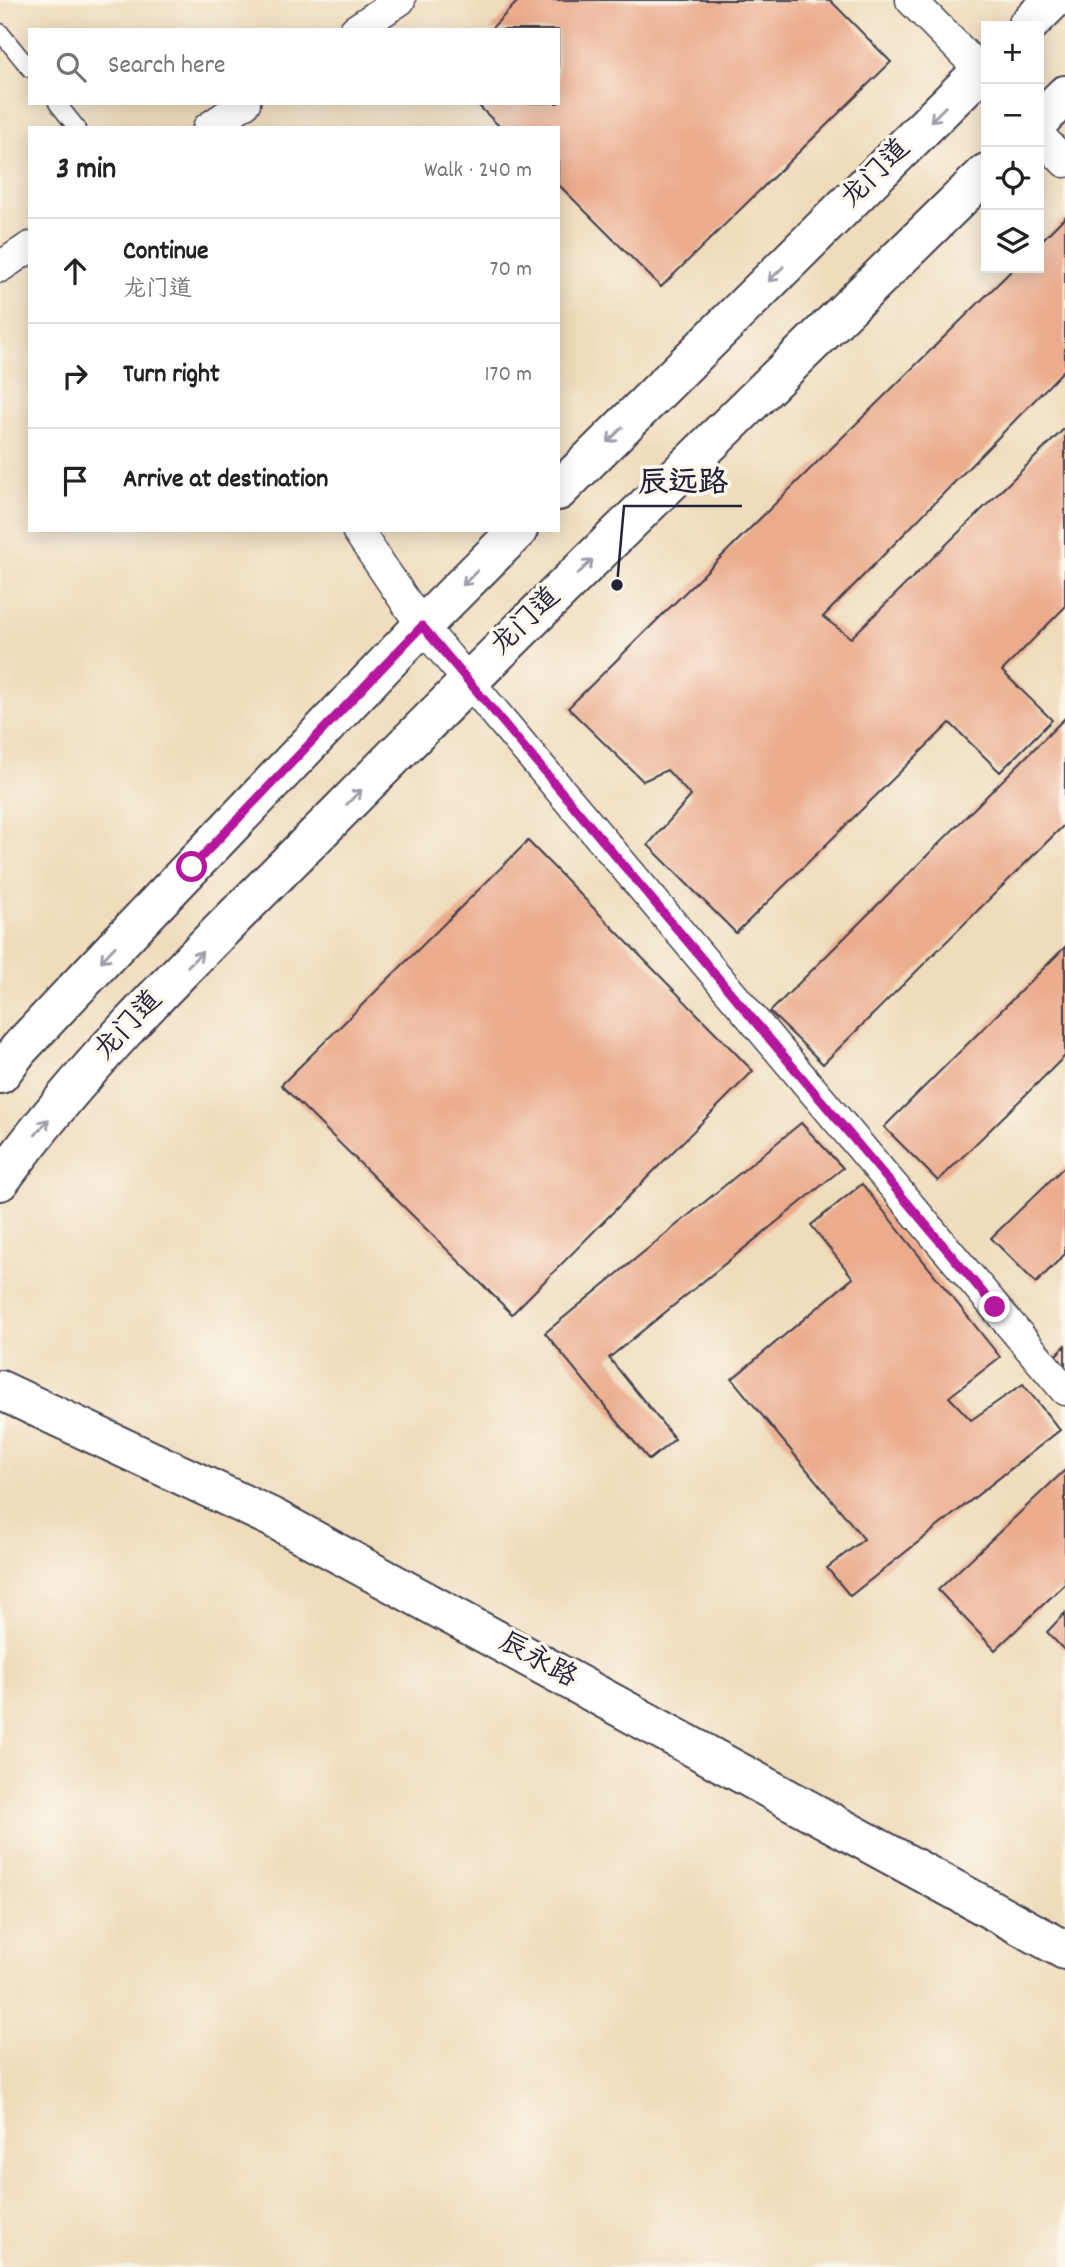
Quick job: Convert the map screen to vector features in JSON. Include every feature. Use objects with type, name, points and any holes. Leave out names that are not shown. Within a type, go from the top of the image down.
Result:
[{"type":"main road","points":[[1032,21],[1053,0]]},
{"type":"main road","name":"龙门道","points":[[560,489],[981,75]]},
{"type":"main road","points":[[1044,116],[1065,96]]},
{"type":"main road","name":"龙门道","points":[[0,1181],[19,1154],[111,1046],[469,680],[981,178]]},
{"type":"main road","points":[[0,1074],[19,1049],[57,1009],[422,626],[516,532]]},
{"type":"main road","name":"辰永路","points":[[0,1390],[273,1518],[1062,1943]]},
{"type":"street","points":[[358,28],[400,0]]},
{"type":"street","points":[[911,0],[981,67]]},
{"type":"street","points":[[211,126],[242,105]]},
{"type":"street","points":[[1044,140],[1065,162]]},
{"type":"street","points":[[0,267],[28,248]]},
{"type":"street","points":[[359,532],[422,626],[1065,1390]]},
{"type":"lane","points":[[0,32],[28,67]]},
{"type":"lane","points":[[59,105],[75,126]]},
{"type":"building","points":[[519,0],[830,0],[891,62],[661,287],[560,186],[560,126],[499,126],[478,105],[560,105],[560,28],[492,28]]},
{"type":"building","points":[[1065,217],[1065,369],[823,617],[851,638],[1065,428],[1065,607],[1002,671],[1052,720],[1000,772],[950,723],[736,933],[648,845],[691,796],[667,770],[643,781],[568,708],[1009,273],[1044,273],[1044,238]]},
{"type":"building","points":[[1065,718],[1065,824],[823,1064],[770,1012]]},
{"type":"building","points":[[528,841],[753,1071],[512,1314],[281,1085]]},
{"type":"building","points":[[1065,947],[1065,1056],[938,1181],[884,1127]]},
{"type":"building","points":[[801,1123],[843,1168],[609,1358],[675,1439],[649,1460],[545,1333]]},
{"type":"building","points":[[1065,1166],[1065,1254],[1036,1283],[991,1238]]},
{"type":"building","points":[[862,1184],[1000,1357],[949,1397],[971,1420],[1023,1384],[1060,1430],[850,1596],[827,1568],[864,1539],[732,1379],[853,1278],[811,1225]]},
{"type":"building","points":[[1065,1346],[1065,1370],[1053,1358]]},
{"type":"building","points":[[1065,1470],[1065,1584],[995,1650],[938,1590]]},
{"type":"building","points":[[1065,1613],[1065,1651],[1047,1632]]},
{"type":"place","name":"辰远路","points":[[617,585]]},
{"type":"route","points":[[192,867],[422,626],[995,1307]]}]
